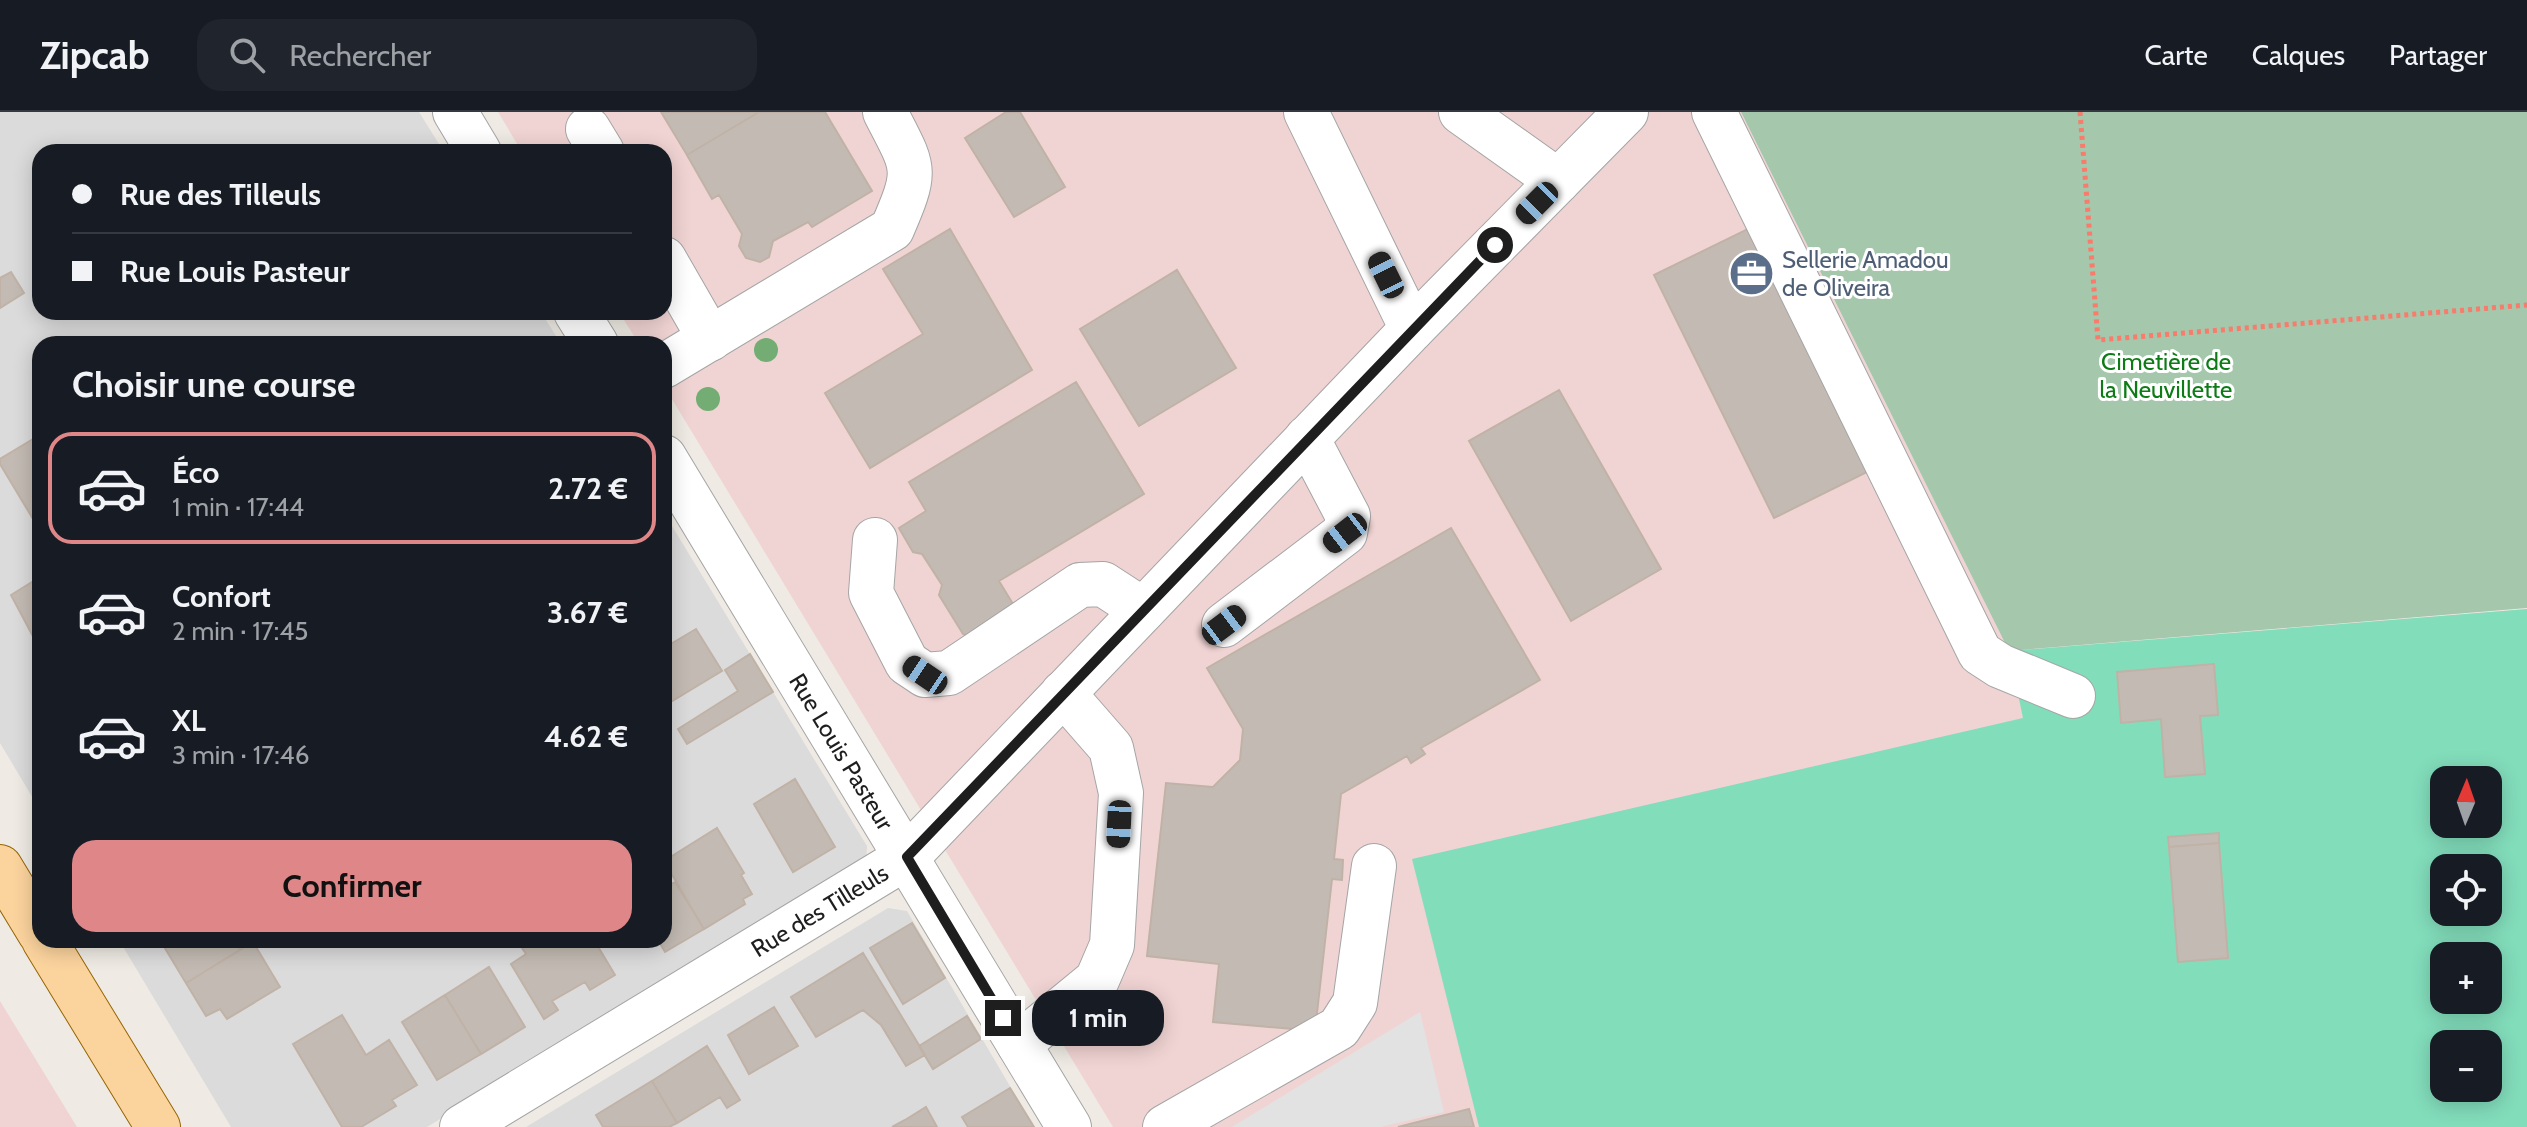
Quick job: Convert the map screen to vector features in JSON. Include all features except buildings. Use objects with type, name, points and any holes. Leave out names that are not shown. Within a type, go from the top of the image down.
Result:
[{"type":"main road","points":[[0,867],[32,920]]},
{"type":"main road","points":[[49,948],[158,1127]]},
{"type":"street","points":[[455,112],[474,144]]},
{"type":"street","points":[[672,361],[892,229],[906,197],[912,166],[885,112]]},
{"type":"street","points":[[1306,112],[1412,329]]},
{"type":"street","points":[[1461,112],[1558,181]]},
{"type":"street","name":"Rue des Tilleuls","points":[[462,1127],[907,857],[1412,329],[1626,112]]},
{"type":"street","points":[[1714,112],[1980,653],[2000,666],[2073,696]]},
{"type":"street","points":[[672,273],[710,339]]},
{"type":"street","points":[[1224,625],[1345,533],[1348,516],[1307,438]]},
{"type":"street","name":"Rue Louis Pasteur","points":[[672,470],[1069,1127]]},
{"type":"street","points":[[875,540],[871,593],[907,663],[925,675],[949,673],[1080,585],[1103,584],[1143,610]]},
{"type":"street","points":[[1019,1044],[1097,980],[1112,945],[1121,793],[1111,748],[1063,693]]},
{"type":"street","points":[[1165,1127],[1339,1028],[1355,1003],[1374,866]]},
{"type":"path","points":[[2080,112],[2098,340],[2527,305]]},
{"type":"shaded area","points":[[0,112],[419,112],[439,144],[32,144],[32,320],[546,320],[556,336],[32,336],[32,797],[0,743]]},
{"type":"shaded area","points":[[498,112],[1741,112],[2009,651],[2527,609],[2527,1127],[1113,1127],[672,399],[672,336],[634,336],[624,320],[672,320],[672,144],[517,144]]},
{"type":"shaded area","points":[[672,526],[867,846],[866,862],[427,1127],[231,1127],[124,948],[672,948]]},
{"type":"shaded area","points":[[888,908],[907,911],[1034,1127],[526,1127]]},
{"type":"shaded area","points":[[0,1001],[38,1063],[77,1127],[0,1127]]},
{"type":"shaded area","points":[[1420,1012],[1444,1112],[1380,1127],[1232,1127]]},
{"type":"green space","name":"Cimetière de la Neuvillette","points":[[1741,112],[2527,112],[2527,608],[2009,651]]},
{"type":"green space","points":[[2527,609],[2527,1127],[1479,1127],[1412,859],[2023,718],[2009,651]]},
{"type":"place","name":"Sellerie Amadou de Oliveira","points":[[1751,273]]},
{"type":"route","points":[[1003,1018],[907,857],[1495,245]]}]
